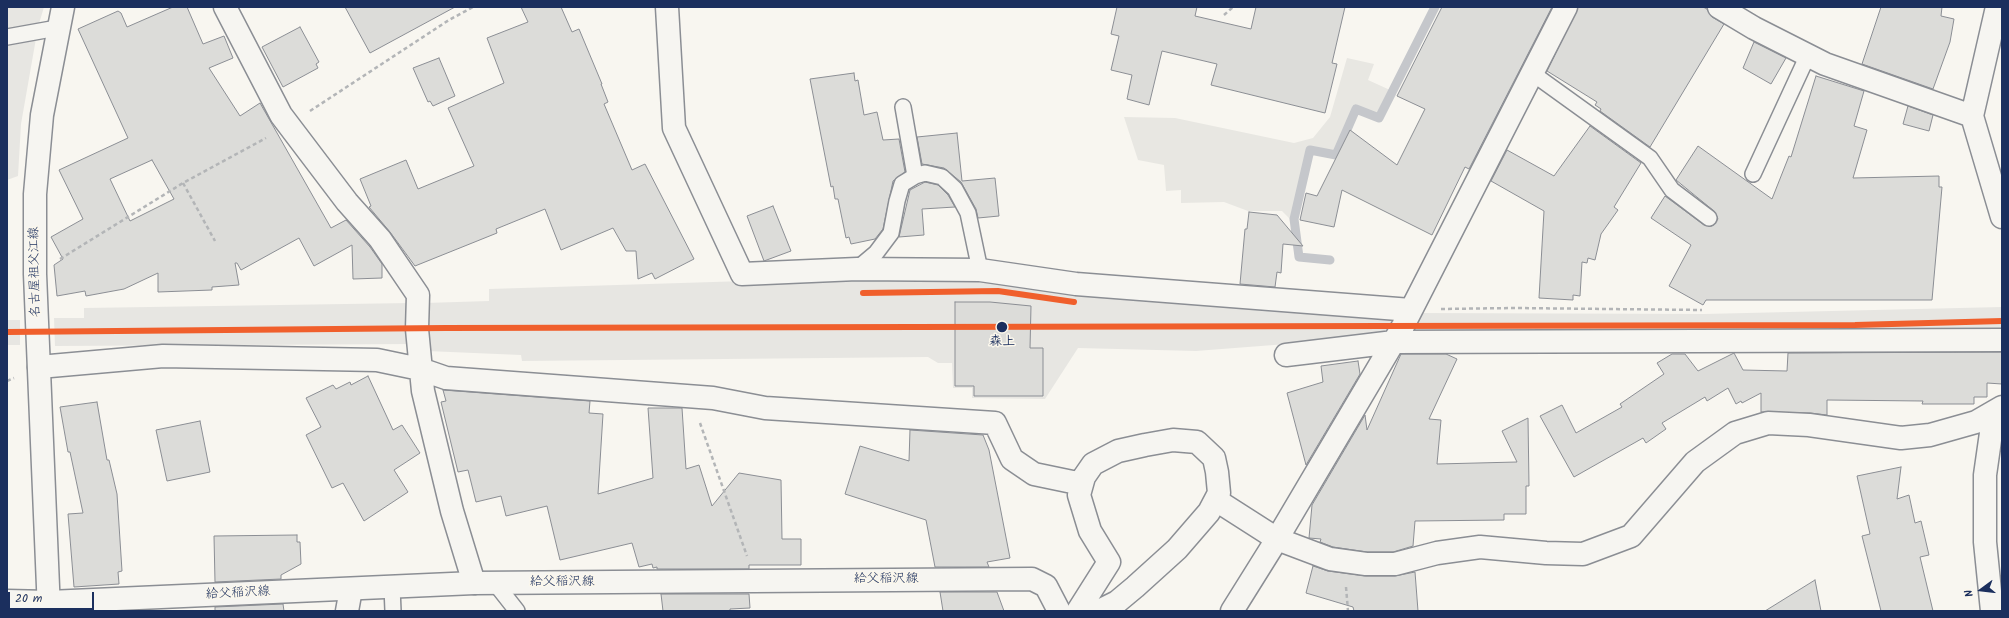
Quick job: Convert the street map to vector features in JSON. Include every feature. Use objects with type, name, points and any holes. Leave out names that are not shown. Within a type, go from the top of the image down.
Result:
[{"type":"street","name":"名古屋祖父江線","points":[[49,607],[35,274],[35,194],[42,115],[63,7]]},
{"type":"street","points":[[225,7],[281,115],[347,202],[380,239],[418,295],[417,329],[423,391],[452,511],[485,583]]},
{"type":"street","points":[[667,7],[674,128],[742,274],[857,269],[980,270],[1076,284],[1411,310]]},
{"type":"street","points":[[1232,611],[1277,539],[1394,342],[1566,7]]},
{"type":"street","points":[[1719,7],[1754,28],[1825,64],[1972,116]]},
{"type":"street","points":[[1997,7],[1972,116],[2002,217]]},
{"type":"street","points":[[1286,355],[1394,342],[2002,340]]},
{"type":"street","points":[[39,367],[163,356],[377,360],[420,369],[446,378],[713,398],[765,408],[995,423],[1012,459],[1034,474],[1082,484]]},
{"type":"street","points":[[1216,500],[1277,539],[1330,559],[1366,564],[1395,564],[1437,553],[1480,547],[1546,553],[1582,554],[1631,536],[1695,462],[1735,432],[1768,423],[1809,425],[1901,438],[1930,435],[1976,422],[1998,410]]},
{"type":"street","points":[[1992,611],[1985,542],[1985,475],[1998,410]]},
{"type":"street","points":[[1078,611],[1109,562],[1090,531],[1079,495],[1084,477],[1093,464],[1118,451],[1173,440],[1196,442],[1214,458],[1220,493],[1216,500],[1194,531],[1177,549],[1117,602],[1099,611]]},
{"type":"street","name":"給父稲沢線","points":[[7,601],[49,607],[350,589],[485,583],[1032,579],[1046,586],[1059,611]]},
{"type":"street","points":[[347,611],[350,589]]},
{"type":"lane","points":[[7,37],[58,28]]},
{"type":"lane","points":[[1753,174],[1808,55]]},
{"type":"lane","points":[[1532,73],[1650,158],[1672,190],[1709,218]]},
{"type":"lane","points":[[903,107],[915,176]]},
{"type":"lane","points":[[857,269],[876,253],[891,233],[902,184],[915,176],[925,173],[942,177],[955,189],[968,214],[980,270]]},
{"type":"lane","points":[[485,583],[517,611]]},
{"type":"lane","points":[[392,587],[393,611]]},
{"type":"path","points":[[35,274],[183,183],[289,126],[343,88],[449,20],[473,7]]},
{"type":"path","points":[[1224,15],[1233,7]]},
{"type":"path","points":[[183,183],[215,242]]},
{"type":"path","points":[[1411,310],[1514,308],[1702,310]]},
{"type":"path","points":[[691,397],[755,581]]},
{"type":"shaded area","points":[[7,7],[44,7],[38,27],[21,124],[18,176],[7,180]]},
{"type":"shaded area","points":[[1347,58],[1374,64],[1368,80],[1390,90],[1378,115],[1356,106],[1334,152],[1308,147],[1291,220],[1282,211],[1248,211],[1224,202],[1181,203],[1181,190],[1166,191],[1164,165],[1138,160],[1124,117],[1175,118],[1294,143],[1313,138],[1330,117]]},
{"type":"shaded area","points":[[969,274],[1403,314],[1390,336],[1196,351],[1078,348],[1045,399],[972,398],[972,388],[953,388],[952,363],[938,363],[928,357],[522,361],[521,355],[427,351],[425,303],[489,301],[489,289]]},
{"type":"shaded area","points":[[411,303],[412,344],[55,346],[54,318],[84,318],[84,308]]},
{"type":"shaded area","points":[[2002,307],[2002,333],[1405,336],[1417,313],[1704,314]]},
{"type":"shaded area","points":[[7,320],[20,320],[20,345],[7,345]]},
{"type":"building","points":[[173,7],[187,7],[203,44],[224,36],[233,58],[209,68],[240,116],[260,103],[331,228],[346,220],[370,247],[382,264],[382,278],[353,279],[352,245],[314,266],[299,238],[241,270],[237,263],[235,263],[239,285],[212,287],[212,290],[158,292],[158,273],[124,289],[86,296],[85,291],[57,296],[54,265],[63,259],[51,237],[83,219],[59,170],[128,138],[78,29],[118,11],[121,13],[127,27]],"holes":[[[152,160],[174,199],[130,221],[110,179]]]},
{"type":"building","points":[[345,7],[455,7],[370,53]]},
{"type":"building","points":[[521,7],[561,7],[572,32],[579,29],[608,102],[604,104],[632,170],[645,164],[694,259],[655,279],[652,273],[638,279],[636,251],[626,251],[613,228],[561,250],[545,209],[496,229],[497,233],[415,266],[369,207],[371,206],[360,179],[406,160],[418,189],[474,166],[448,108],[504,83],[487,38],[528,22]]},
{"type":"building","points":[[1117,7],[1197,7],[1195,16],[1251,29],[1256,7],[1345,7],[1332,63],[1337,64],[1325,113],[1211,85],[1217,64],[1162,51],[1149,105],[1127,99],[1132,75],[1111,70],[1119,36],[1111,34]]},
{"type":"building","points":[[1442,7],[1552,7],[1469,169],[1465,167],[1432,235],[1342,190],[1334,227],[1300,220],[1306,193],[1317,196],[1350,130],[1397,165],[1425,109],[1397,96]]},
{"type":"building","points":[[1578,7],[1703,7],[1707,9],[1712,17],[1724,24],[1650,147],[1600,111],[1601,109],[1595,105],[1597,102],[1547,71]]},
{"type":"building","points":[[1881,7],[1942,7],[1941,16],[1954,19],[1950,42],[1933,89],[1862,64]]},
{"type":"building","points":[[300,27],[319,62],[316,64],[318,68],[283,87],[262,47]]},
{"type":"building","points":[[1754,42],[1786,58],[1771,84],[1743,68]]},
{"type":"building","points":[[439,58],[455,96],[433,106],[430,101],[428,102],[413,68]]},
{"type":"building","points":[[854,73],[855,81],[858,80],[864,115],[877,112],[883,140],[899,139],[905,172],[893,181],[883,229],[875,239],[851,244],[849,237],[846,238],[838,199],[835,199],[833,186],[831,187],[810,79]]},
{"type":"building","points":[[1816,76],[1864,91],[1854,126],[1867,130],[1853,178],[1939,176],[1939,187],[1942,187],[1932,300],[1706,300],[1703,305],[1669,286],[1691,245],[1651,218],[1665,196],[1704,225],[1712,226],[1718,219],[1714,211],[1676,180],[1698,146],[1772,199],[1789,156],[1791,157]]},
{"type":"building","points":[[1908,106],[1933,115],[1929,131],[1903,124]]},
{"type":"building","points":[[1590,126],[1641,163],[1614,207],[1618,210],[1601,234],[1595,260],[1588,258],[1587,263],[1582,262],[1580,296],[1573,295],[1573,300],[1539,298],[1544,211],[1491,181],[1507,150],[1554,176]]},
{"type":"building","points":[[957,133],[962,181],[995,178],[999,216],[978,218],[976,209],[961,182],[944,168],[922,164],[917,137]]},
{"type":"building","points":[[925,182],[938,185],[948,195],[955,207],[922,209],[924,235],[899,237],[910,190]]},
{"type":"building","points":[[773,206],[791,251],[764,261],[747,216]]},
{"type":"building","points":[[1249,212],[1277,215],[1303,246],[1283,244],[1281,273],[1277,272],[1275,287],[1240,284],[1245,229],[1247,229]]},
{"type":"building","points":[[955,302],[990,302],[1031,306],[1030,348],[1043,348],[1043,396],[974,396],[974,386],[955,386]]},
{"type":"building","points":[[2002,352],[2002,384],[1987,383],[1987,397],[1974,397],[1974,404],[1922,404],[1923,401],[1827,400],[1827,415],[1810,413],[1761,412],[1761,393],[1742,403],[1741,401],[1736,404],[1728,388],[1707,401],[1705,397],[1662,423],[1666,429],[1646,443],[1643,438],[1574,477],[1540,416],[1562,405],[1576,433],[1622,407],[1620,404],[1664,374],[1657,363],[1672,354],[1685,354],[1698,371],[1734,353],[1743,370],[1787,371],[1788,353]]},
{"type":"building","points":[[1401,354],[1446,354],[1457,359],[1429,419],[1441,420],[1437,464],[1517,462],[1502,431],[1528,418],[1529,486],[1526,486],[1526,514],[1504,514],[1504,520],[1415,521],[1413,546],[1393,552],[1367,552],[1333,547],[1320,542],[1321,539],[1309,538],[1312,505],[1365,415],[1367,430]]},
{"type":"building","points":[[1358,361],[1360,374],[1306,465],[1287,393],[1323,382],[1321,366]]},
{"type":"building","points":[[368,376],[393,430],[402,425],[420,453],[394,470],[408,492],[364,521],[343,483],[332,488],[306,435],[321,427],[306,398],[333,385],[336,389],[350,382],[351,385]]},
{"type":"building","points":[[443,390],[590,401],[589,413],[603,414],[598,494],[653,478],[648,408],[682,408],[686,469],[699,465],[712,506],[739,473],[781,480],[782,539],[801,539],[801,565],[749,565],[749,569],[657,569],[657,567],[653,568],[652,564],[639,567],[632,543],[560,560],[547,506],[506,516],[501,496],[476,502],[468,470],[458,472],[441,402],[446,401]]},
{"type":"building","points":[[97,402],[107,460],[109,460],[117,494],[122,571],[118,572],[119,584],[74,587],[68,514],[83,513],[70,452],[68,452],[60,407]]},
{"type":"building","points":[[200,421],[210,472],[167,481],[156,430]]},
{"type":"building","points":[[910,430],[983,435],[989,450],[1010,558],[987,562],[989,567],[935,567],[926,520],[845,494],[860,446],[909,461]]},
{"type":"building","points":[[1901,467],[1897,499],[1909,495],[1915,523],[1921,521],[1929,555],[1920,557],[1933,611],[1881,611],[1862,536],[1870,534],[1857,476]]},
{"type":"building","points":[[297,535],[297,542],[300,542],[301,564],[281,575],[281,579],[215,582],[214,536]]},
{"type":"building","points":[[1313,566],[1328,571],[1366,576],[1395,576],[1415,572],[1418,611],[1354,611],[1353,607],[1306,593]]},
{"type":"building","points":[[1815,580],[1821,611],[1765,611]]},
{"type":"building","points":[[940,592],[997,592],[1004,611],[943,611]]},
{"type":"building","points":[[661,594],[749,594],[750,608],[730,609],[730,611],[663,611]]},
{"type":"building","points":[[283,604],[284,611],[215,611],[215,607]]},
{"type":"waterway","points":[[1330,260],[1299,257],[1294,219],[1310,150],[1336,155],[1356,109],[1379,118],[1435,7]]},
{"type":"transit line","points":[[863,293],[998,291],[1074,302]]},
{"type":"transit line","points":[[7,332],[445,328],[1855,325],[2002,321]]},
{"type":"place","name":"森上","points":[[1002,327]]}]
